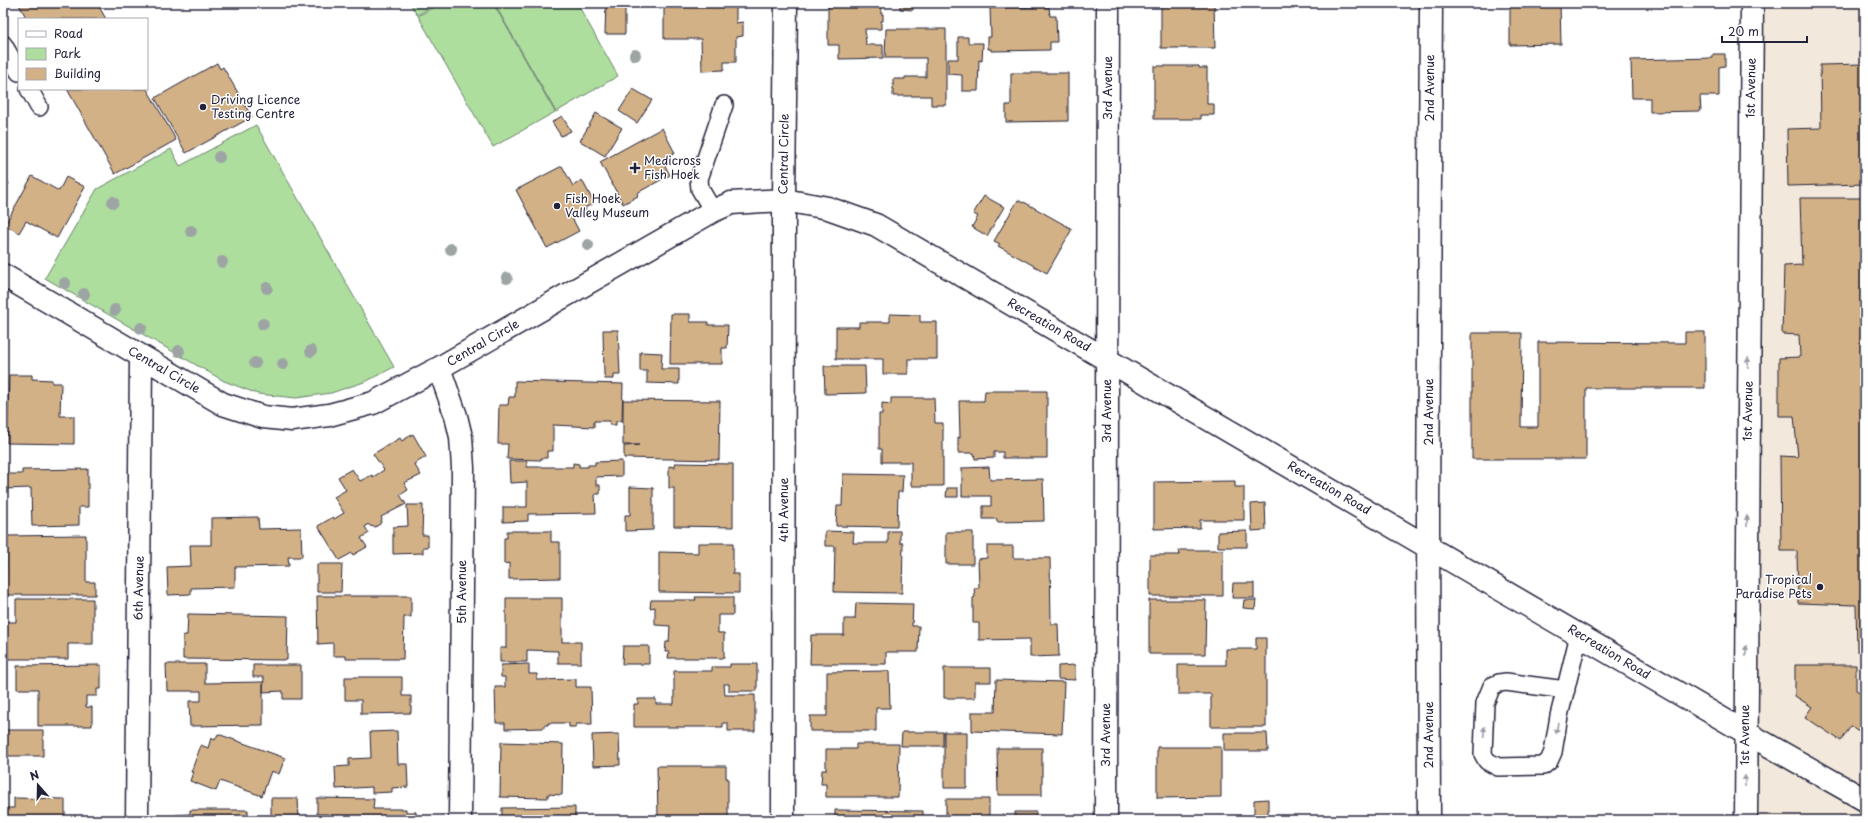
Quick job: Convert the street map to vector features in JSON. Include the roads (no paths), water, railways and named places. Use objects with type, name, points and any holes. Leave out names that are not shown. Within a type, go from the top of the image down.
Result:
[{"type":"street","name":"Central Circle","points":[[3,275],[223,404],[263,417],[292,420],[329,415],[373,403],[439,368],[713,211],[731,203],[784,200],[786,3]]},
{"type":"street","name":"3rd Avenue","points":[[1106,820],[1108,3]]},
{"type":"street","name":"2nd Avenue","points":[[1429,820],[1428,546],[1431,3]]},
{"type":"street","name":"1st Avenue","points":[[1746,820],[1745,732],[1752,3]]},
{"type":"street","name":"Recreation Road","points":[[784,200],[828,208],[876,225],[1745,732],[1865,800]]},
{"type":"street","name":"4th Avenue","points":[[783,820],[784,200]]},
{"type":"street","name":"6th Avenue","points":[[137,820],[142,357]]},
{"type":"street","name":"5th Avenue","points":[[439,368],[462,437],[460,820]]},
{"type":"lane","points":[[3,44],[18,70]]},
{"type":"lane","points":[[30,90],[39,107]]},
{"type":"lane","points":[[713,211],[700,189],[699,179],[724,105]]},
{"type":"lane","points":[[1566,690],[1506,682],[1492,686],[1485,703],[1483,754],[1487,761],[1498,767],[1508,768],[1543,766],[1549,761],[1553,752],[1579,635]]},
{"type":"place","name":"Driving Licence Testing Centre","points":[[203,107]]},
{"type":"place","name":"Medicross Fish Hoek","points":[[635,168]]},
{"type":"place","name":"Fish Hoek Valley Museum","points":[[557,206]]},
{"type":"place","name":"Tropical Paradise Pets","points":[[1820,587]]}]
